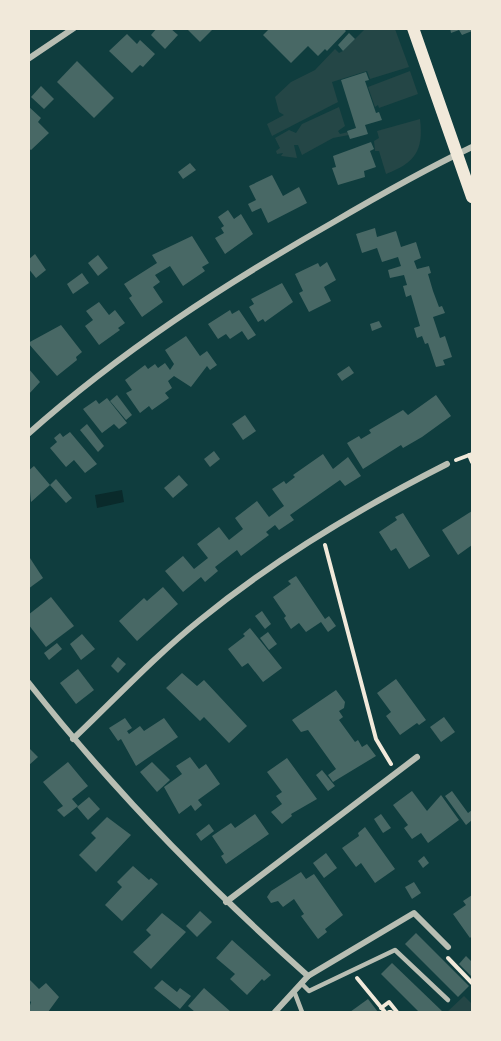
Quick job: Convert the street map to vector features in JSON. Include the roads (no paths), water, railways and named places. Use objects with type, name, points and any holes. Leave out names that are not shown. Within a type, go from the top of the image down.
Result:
[{"type":"main road","points":[[414,28],[472,197]]},
{"type":"street","points":[[28,59],[74,28]]},
{"type":"street","points":[[28,434],[135,348],[240,276],[394,187],[472,147]]},
{"type":"street","points":[[73,739],[199,620],[322,533],[447,464]]},
{"type":"street","points":[[30,686],[73,739],[148,823],[226,902],[308,976]]},
{"type":"street","points":[[226,902],[417,758]]},
{"type":"street","points":[[275,1012],[308,976],[414,914],[448,947]]},
{"type":"lane","points":[[301,983],[309,991],[395,950],[448,1000]]},
{"type":"lane","points":[[294,991],[302,1012]]}]
